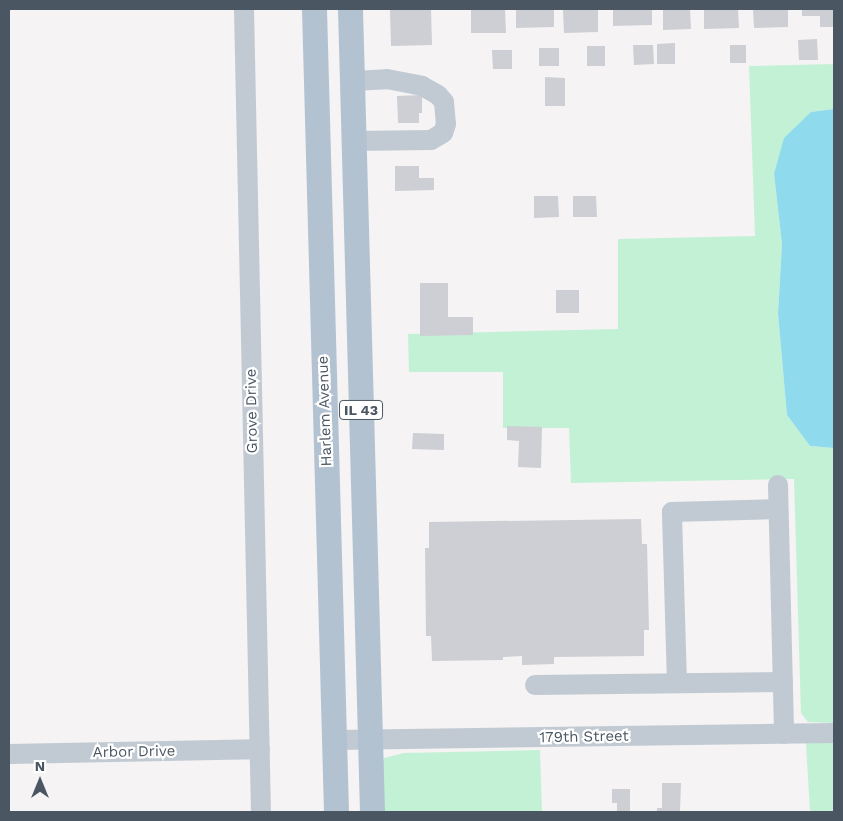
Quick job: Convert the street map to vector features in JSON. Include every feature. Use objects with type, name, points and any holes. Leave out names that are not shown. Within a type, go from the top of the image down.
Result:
[{"type":"main road","name":"Harlem Avenue","points":[[314,9],[336,812]]},
{"type":"main road","name":"IL 43","points":[[350,9],[372,812]]},
{"type":"main road","points":[[320,254],[357,253]]},
{"type":"street","name":"Grove Drive","points":[[244,9],[262,812]]},
{"type":"street","points":[[352,81],[387,80],[422,86],[444,102],[446,124],[443,133],[431,140],[354,141]]},
{"type":"street","points":[[778,485],[784,734]]},
{"type":"street","points":[[676,683],[672,512],[778,510]]},
{"type":"street","points":[[535,685],[783,682]]},
{"type":"street","name":"179th Street","points":[[334,740],[834,733]]},
{"type":"street","name":"Arbor Drive","points":[[9,754],[260,749]]},
{"type":"green space","points":[[834,64],[834,109],[811,112],[774,174],[782,244],[778,314],[787,415],[810,446],[834,448],[834,723],[808,722],[801,713],[794,479],[571,483],[569,428],[503,428],[503,372],[409,372],[408,334],[618,329],[618,239],[755,236],[749,66]]},
{"type":"green space","points":[[834,742],[834,812],[810,812],[806,743]]},
{"type":"green space","points":[[540,750],[542,812],[380,812],[377,768],[384,758],[404,753]]},
{"type":"water","points":[[834,109],[834,448],[810,446],[787,415],[778,314],[782,244],[774,174],[784,138],[811,112]]},
{"type":"building","points":[[390,9],[431,9],[432,45],[391,46]]},
{"type":"building","points":[[471,9],[505,9],[506,33],[471,33]]},
{"type":"building","points":[[516,9],[554,9],[554,27],[516,28]]},
{"type":"building","points":[[563,9],[598,9],[598,32],[564,33]]},
{"type":"building","points":[[613,9],[652,9],[652,25],[613,26]]},
{"type":"building","points":[[663,9],[690,9],[691,29],[663,30]]},
{"type":"building","points":[[704,9],[738,9],[739,28],[704,29]]},
{"type":"building","points":[[753,9],[788,9],[788,27],[754,28]]},
{"type":"building","points":[[802,9],[834,9],[834,27],[820,27],[820,16],[802,16]]},
{"type":"building","points":[[817,39],[818,60],[799,60],[798,40]]},
{"type":"building","points":[[675,43],[675,64],[657,64],[657,44]]},
{"type":"building","points":[[633,45],[653,45],[654,64],[634,65]]},
{"type":"building","points":[[730,45],[746,45],[746,63],[730,63]]},
{"type":"building","points":[[587,46],[605,46],[605,66],[587,66]]},
{"type":"building","points":[[539,48],[559,48],[559,66],[539,66]]},
{"type":"building","points":[[492,50],[512,50],[512,69],[493,69]]},
{"type":"building","points":[[545,77],[565,78],[565,106],[545,106]]},
{"type":"building","points":[[422,95],[422,113],[419,113],[419,123],[398,123],[397,96]]},
{"type":"building","points":[[395,166],[419,166],[419,178],[434,178],[434,190],[395,191]]},
{"type":"building","points":[[534,196],[558,196],[559,217],[534,218]]},
{"type":"building","points":[[573,196],[596,196],[597,217],[573,217]]},
{"type":"building","points":[[420,283],[448,283],[448,317],[473,317],[473,335],[420,336]]},
{"type":"building","points":[[556,290],[579,290],[579,313],[556,313]]},
{"type":"building","points":[[507,426],[542,427],[541,468],[518,467],[519,441],[507,440]]},
{"type":"building","points":[[413,433],[444,434],[444,450],[412,449]]},
{"type":"building","points":[[641,519],[642,544],[647,544],[649,630],[644,630],[644,656],[554,657],[554,664],[522,665],[522,656],[503,657],[503,660],[432,661],[431,636],[426,636],[425,548],[429,548],[429,522]]},
{"type":"building","points":[[662,783],[681,783],[680,812],[657,812],[657,808],[662,808]]},
{"type":"building","points":[[612,789],[630,789],[630,812],[617,812],[617,803],[612,803]]}]
